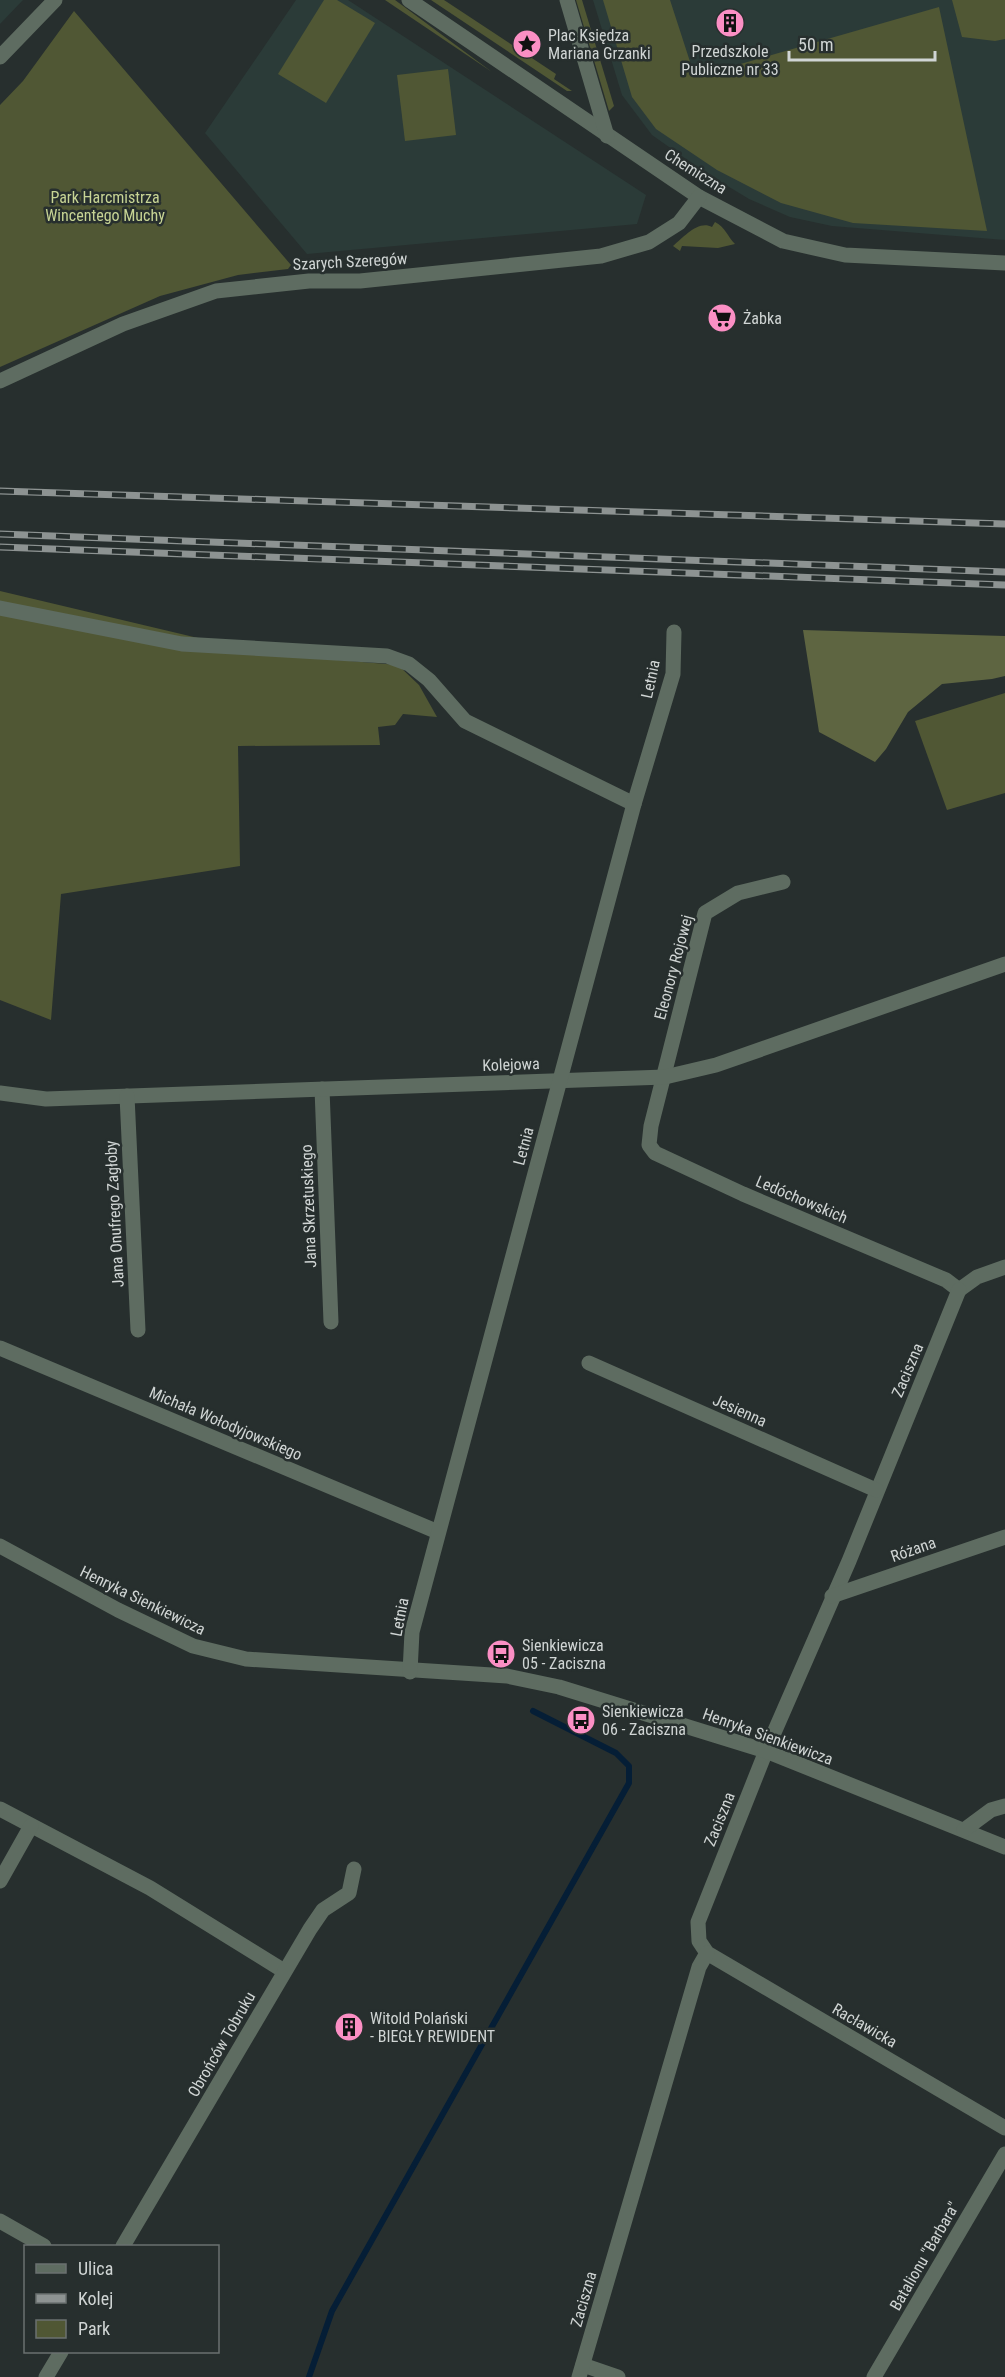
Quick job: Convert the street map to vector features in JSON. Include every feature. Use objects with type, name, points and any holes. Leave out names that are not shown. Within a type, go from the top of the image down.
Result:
[{"type":"street","points":[[0,57],[55,0]]},
{"type":"street","name":"Chemiczna","points":[[409,0],[699,197],[783,241],[844,255],[1005,263]]},
{"type":"street","points":[[567,0],[608,136]]},
{"type":"street","name":"Szarych Szeregów","points":[[0,381],[123,324],[216,291],[309,281],[360,281],[601,256],[649,242],[679,223],[699,197]]},
{"type":"street","points":[[0,608],[182,644],[387,656],[409,664],[429,680],[465,721],[634,804]]},
{"type":"street","name":"Letnia","points":[[410,1672],[412,1632],[438,1532],[634,804],[673,674],[674,632]]},
{"type":"street","name":"Eleonory Rojowej","points":[[665,1077],[672,1037],[705,913],[738,893],[783,882]]},
{"type":"street","name":"Kolejowa","points":[[0,1093],[46,1099],[665,1077],[716,1065],[1005,964]]},
{"type":"street","name":"Ledóchowskich","points":[[665,1077],[649,1136],[649,1145],[656,1153],[743,1194],[946,1280],[959,1290]]},
{"type":"street","name":"Jana Skrzetuskiego","points":[[322,1089],[331,1322]]},
{"type":"street","name":"Jana Onufrego Zagłoby","points":[[127,1096],[138,1330]]},
{"type":"street","points":[[959,1290],[977,1276],[1005,1267]]},
{"type":"street","name":"Zaciszna","points":[[581,2371],[699,1967],[706,1953],[699,1941],[698,1922],[766,1751],[849,1561],[959,1290]]},
{"type":"street","name":"Michała Wołodyjowskiego","points":[[0,1348],[438,1532]]},
{"type":"street","name":"Jesienna","points":[[589,1363],[876,1490]]},
{"type":"street","name":"Różana","points":[[832,1596],[1005,1537]]},
{"type":"street","name":"Henryka Sienkiewicza","points":[[0,1546],[118,1610],[193,1646],[246,1659],[507,1677],[559,1687],[766,1751],[1005,1847]]},
{"type":"street","points":[[964,1830],[991,1810],[1005,1806]]},
{"type":"street","points":[[0,1809],[150,1888],[284,1971]]},
{"type":"street","points":[[0,1881],[31,1826]]},
{"type":"street","name":"Obrońców Tobruku","points":[[124,2245],[284,1971],[323,1910],[350,1893],[354,1869]]},
{"type":"street","name":"Racławicka","points":[[706,1953],[1005,2128]]},
{"type":"street","name":"Batalionu \"Barbara\"","points":[[874,2377],[1005,2154]]},
{"type":"street","points":[[0,2221],[41,2245]]},
{"type":"street","points":[[46,2377],[60,2353]]},
{"type":"street","points":[[581,2371],[618,2377]]},
{"type":"shaded area","points":[[0,0],[23,0],[0,24]]},
{"type":"shaded area","points":[[296,0],[348,0],[646,195],[637,224],[307,254],[205,133]]},
{"type":"shaded area","points":[[593,0],[1005,0],[1005,240],[832,226],[790,217],[749,199],[706,173],[652,135],[622,95]]},
{"type":"green space","points":[[324,0],[337,0],[375,23],[326,103],[278,74]]},
{"type":"green space","points":[[385,0],[395,0],[492,72]]},
{"type":"green space","points":[[431,0],[444,0],[556,74],[554,79],[572,91],[567,91]]},
{"type":"green space","points":[[576,0],[582,0],[614,106],[609,111]]},
{"type":"green space","points":[[603,0],[670,0],[695,77],[939,7],[987,231],[853,223],[781,203],[717,170],[656,129],[632,97]]},
{"type":"green space","points":[[952,0],[1005,0],[1005,39],[995,41],[962,37]]},
{"type":"green space","name":"Park Harcmistrza Wincentego Muchy","points":[[74,11],[291,265],[288,269],[238,275],[160,296],[0,367],[0,105],[23,81]]},
{"type":"green space","points":[[448,69],[456,135],[405,141],[397,75]]},
{"type":"green space","points":[[715,222],[724,229],[735,244],[718,248],[682,246],[680,251],[673,246],[696,228],[707,225],[712,227]]},
{"type":"green space","points":[[0,591],[265,654],[398,665],[419,685],[437,717],[403,714],[395,725],[378,727],[380,745],[238,746],[240,866],[61,894],[51,1020],[0,1000]]},
{"type":"green space","points":[[803,630],[1005,636],[1005,676],[942,684],[908,712],[886,749],[875,762],[819,732]]},
{"type":"green space","points":[[1005,693],[1005,793],[947,810],[915,721]]},
{"type":"waterway","points":[[309,2377],[332,2311],[629,1783],[629,1766],[616,1753],[533,1711]]},
{"type":"railway","points":[[0,491],[1005,524]]},
{"type":"railway","points":[[0,534],[1005,572]]},
{"type":"railway","points":[[0,547],[1005,585]]},
{"type":"place","name":"Przedszkole Publiczne nr 33","points":[[730,23]]},
{"type":"place","name":"Plac Księdza Mariana Grzanki","points":[[527,44]]},
{"type":"place","name":"Żabka","points":[[722,318]]},
{"type":"place","name":"Sienkiewicza 05 - Zaciszna","points":[[501,1654]]},
{"type":"place","name":"Sienkiewicza 06 - Zaciszna","points":[[581,1720]]},
{"type":"place","name":"Witold Polański - BIEGŁY REWIDENT","points":[[349,2027]]}]
